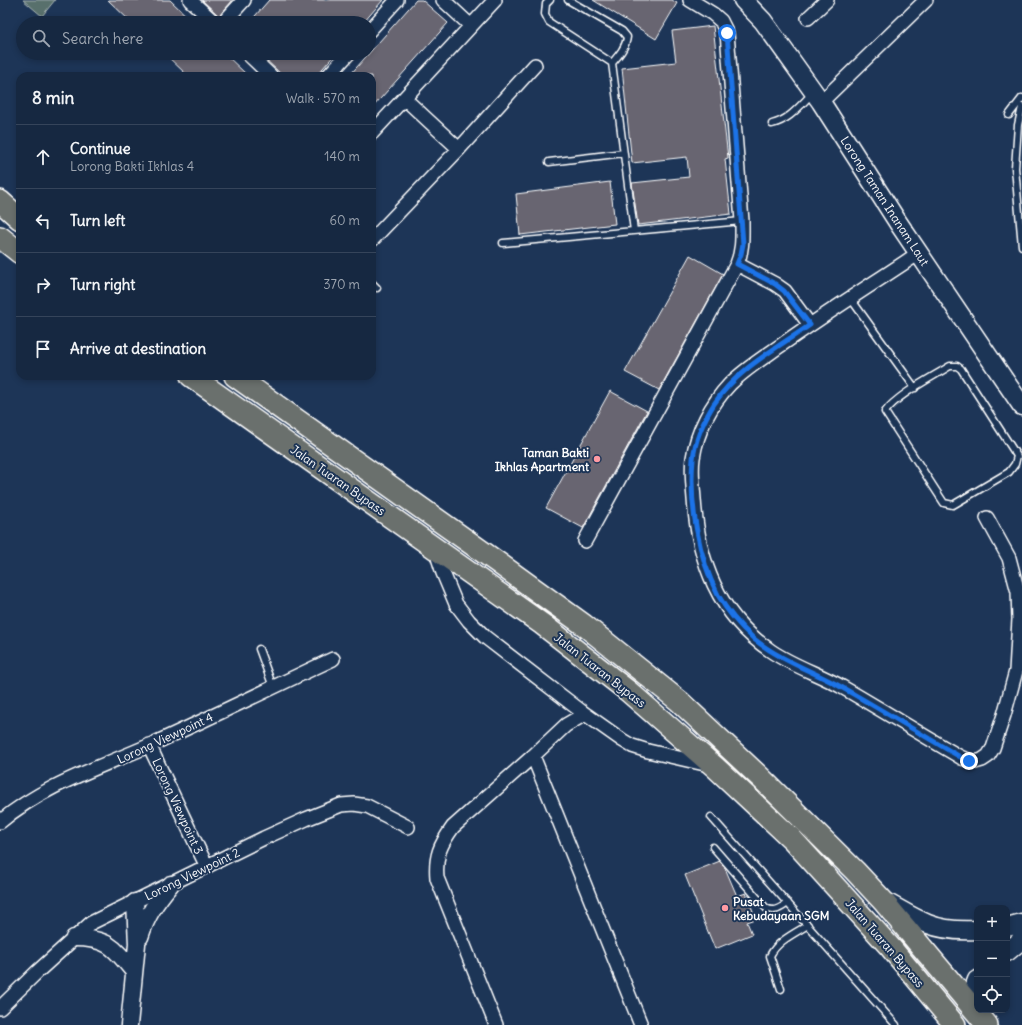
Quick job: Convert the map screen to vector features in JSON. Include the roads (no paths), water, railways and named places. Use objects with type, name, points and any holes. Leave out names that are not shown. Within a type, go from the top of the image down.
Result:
[{"type":"highway","points":[[0,201],[16,215]]},
{"type":"highway","points":[[0,237],[16,251]]},
{"type":"highway","name":"Jalan Tuaran Bypass","points":[[197,380],[542,624],[628,691],[715,767],[792,839],[891,948],[950,1022]]},
{"type":"highway","name":"Jalan Tuaran Bypass","points":[[241,380],[491,557],[590,630],[684,706],[821,836],[883,901],[980,1014]]},
{"type":"main road","name":"Lorong Taman Inanam Laut","points":[[743,0],[763,22],[818,97],[919,253],[1022,406]]},
{"type":"main road","points":[[883,901],[928,924],[957,930],[974,930]]},
{"type":"main road","points":[[1010,926],[1022,923]]},
{"type":"street","points":[[190,0],[207,16]]},
{"type":"street","points":[[229,16],[244,0]]},
{"type":"street","points":[[376,23],[397,0]]},
{"type":"street","points":[[443,0],[471,26]]},
{"type":"street","points":[[376,129],[495,0]]},
{"type":"street","points":[[585,541],[737,264],[743,244],[727,33],[721,21],[713,14],[690,0]]},
{"type":"street","points":[[808,18],[827,0]]},
{"type":"street","points":[[818,97],[926,0]]},
{"type":"street","points":[[254,60],[267,72]]},
{"type":"street","points":[[332,72],[343,60]]},
{"type":"street","points":[[376,236],[459,149],[535,64]]},
{"type":"street","points":[[404,99],[459,149]]},
{"type":"street","points":[[919,253],[810,325],[746,370],[730,385],[714,404],[698,437],[693,458],[692,482],[695,520],[701,549],[708,574],[719,597],[736,620],[753,638],[772,652],[842,687],[962,758],[975,762],[988,756],[993,748],[1008,701],[1016,671],[1019,619],[1018,592],[1008,558],[987,518]]},
{"type":"street","points":[[737,264],[775,284],[784,291],[810,325]]},
{"type":"street","points":[[435,548],[443,573],[456,604],[469,622],[485,637],[585,714],[632,746],[715,767]]},
{"type":"street","name":"Lorong Viewpoint 4","points":[[0,822],[26,802],[49,789],[149,745],[333,659]]},
{"type":"street","points":[[566,725],[573,705]]},
{"type":"street","points":[[496,1025],[437,878],[436,864],[438,854],[444,839],[453,827],[566,725],[585,714]]},
{"type":"street","name":"Lorong Viewpoint 3","points":[[149,745],[207,867]]},
{"type":"street","points":[[533,756],[641,1025]]},
{"type":"street","name":"Lorong Viewpoint 2","points":[[0,1008],[91,923],[306,819],[341,805],[354,804],[367,806],[408,826]]},
{"type":"street","points":[[137,944],[145,921],[150,912],[171,884]]},
{"type":"street","points":[[129,1025],[137,944],[135,902]]},
{"type":"street","points":[[74,938],[97,940],[108,945],[120,955],[134,972]]},
{"type":"lane","points":[[550,0],[546,4],[545,14],[548,22],[612,63]]},
{"type":"lane","points":[[568,0],[622,31],[627,37],[620,54],[612,63],[634,231]]},
{"type":"lane","points":[[772,124],[782,121],[818,97]]},
{"type":"lane","points":[[1009,115],[1022,98]]},
{"type":"lane","points":[[1022,107],[1018,125],[1015,168],[1022,246]]},
{"type":"lane","points":[[550,162],[624,153]]},
{"type":"lane","points":[[503,243],[742,221]]},
{"type":"lane","points":[[851,299],[915,388]]},
{"type":"lane","points":[[950,366],[956,366],[961,369],[1017,456],[1015,464],[1009,472],[953,505],[944,502],[885,412],[890,406],[915,388],[950,366]]},
{"type":"lane","points":[[259,649],[273,687]]},
{"type":"lane","points":[[711,817],[896,1025]]},
{"type":"lane","points":[[714,846],[766,908],[771,911],[776,911],[788,903]]},
{"type":"lane","points":[[781,989],[770,956],[778,945],[808,925]]},
{"type":"place","name":"Taman Bakti Ikhlas Apartment","points":[[597,459]]},
{"type":"place","name":"Pusat Kebudayaan SGM","points":[[725,908]]}]
